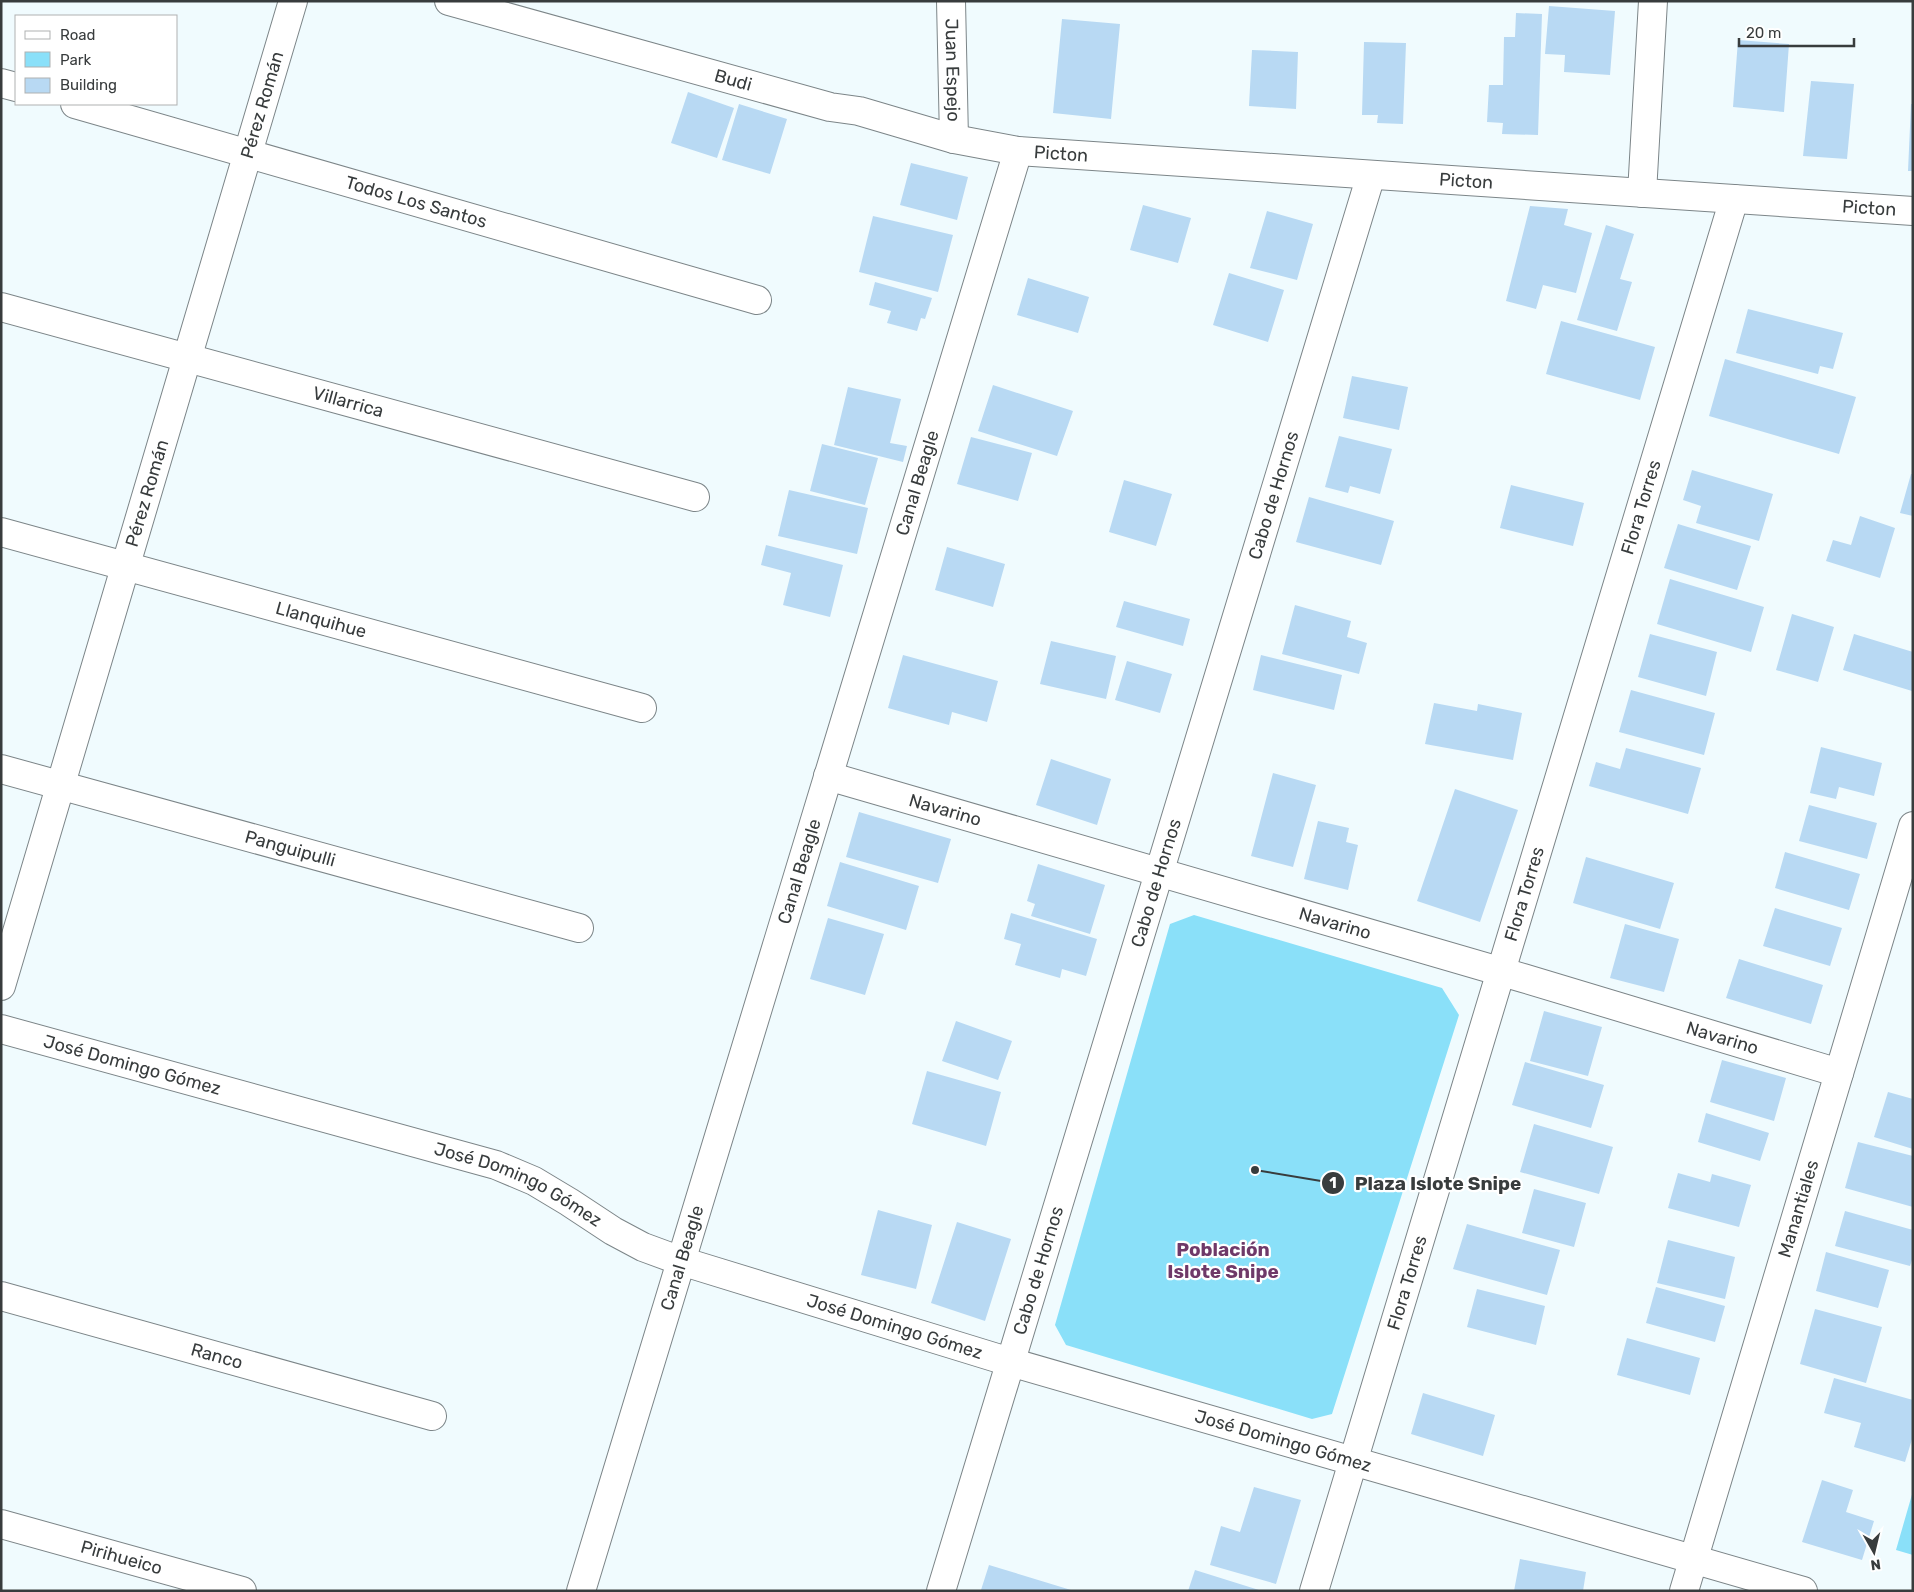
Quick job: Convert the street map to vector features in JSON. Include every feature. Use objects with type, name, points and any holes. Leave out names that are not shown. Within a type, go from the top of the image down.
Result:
[{"type":"street","name":"Pérez Román","points":[[1,986],[293,1]]},
{"type":"street","name":"Budi","points":[[449,1],[830,107],[860,111],[954,139],[1018,151]]},
{"type":"street","name":"Juan Espejo","points":[[951,1],[954,139]]},
{"type":"street","points":[[1642,193],[1653,1]]},
{"type":"street","points":[[1,83],[15,87]]},
{"type":"street","name":"Todos Los Santos","points":[[78,105],[756,300]]},
{"type":"street","name":"Picton","points":[[1018,151],[1913,211]]},
{"type":"street","name":"Canal Beagle","points":[[581,1591],[1018,151]]},
{"type":"street","name":"Cabo de Hornos","points":[[941,1591],[1371,175]]},
{"type":"street","name":"Flora Torres","points":[[1314,1591],[1734,199]]},
{"type":"street","name":"Villarrica","points":[[1,307],[695,497]]},
{"type":"street","name":"Llanquihue","points":[[1,532],[642,708]]},
{"type":"street","name":"Panguipulli","points":[[1,769],[580,928]]},
{"type":"street","name":"Navarino","points":[[828,776],[1501,971],[1839,1073]]},
{"type":"street","name":"Manantiales","points":[[1684,1591],[1913,826]]},
{"type":"street","name":"José Domingo Gómez","points":[[1,1029],[496,1165],[534,1181],[613,1232],[643,1247],[681,1261],[1010,1362],[1803,1591]]},
{"type":"street","name":"Ranco","points":[[1,1296],[432,1416]]},
{"type":"street","name":"Pirihueico","points":[[1,1524],[242,1591]]},
{"type":"green space","points":[[1194,915],[1442,988],[1459,1015],[1332,1414],[1312,1419],[1066,1345],[1055,1325],[1170,924]]},
{"type":"green space","points":[[1913,1491],[1913,1555],[1896,1550]]},
{"type":"building","points":[[1549,6],[1615,11],[1610,75],[1564,72],[1565,55],[1545,54]]},
{"type":"building","points":[[1516,13],[1542,14],[1538,135],[1502,134],[1503,123],[1487,122],[1489,85],[1503,85],[1504,37],[1515,37]]},
{"type":"building","points":[[1062,19],[1120,24],[1111,119],[1053,113]]},
{"type":"building","points":[[1738,40],[1789,44],[1784,112],[1733,107]]},
{"type":"building","points":[[1364,42],[1406,43],[1403,124],[1377,123],[1378,115],[1362,115]]},
{"type":"building","points":[[1252,50],[1298,52],[1296,109],[1249,106]]},
{"type":"building","points":[[1811,81],[1854,84],[1847,159],[1803,156]]},
{"type":"building","points":[[688,92],[734,108],[717,158],[671,143]]},
{"type":"building","points":[[739,104],[787,119],[770,174],[722,160]]},
{"type":"building","points":[[1911,104],[1913,104],[1913,171],[1908,171]]},
{"type":"building","points":[[911,163],[968,177],[957,220],[900,205]]},
{"type":"building","points":[[1143,205],[1191,218],[1178,263],[1130,250]]},
{"type":"building","points":[[1530,206],[1568,209],[1564,225],[1592,233],[1576,293],[1543,285],[1536,309],[1506,301]]},
{"type":"building","points":[[1267,211],[1313,224],[1297,280],[1250,268]]},
{"type":"building","points":[[873,216],[953,235],[938,292],[859,272]]},
{"type":"building","points":[[1606,225],[1634,234],[1620,279],[1632,282],[1617,331],[1577,320]]},
{"type":"building","points":[[1229,273],[1284,290],[1268,342],[1213,325]]},
{"type":"building","points":[[1028,278],[1089,297],[1078,333],[1017,315]]},
{"type":"building","points":[[875,282],[932,298],[925,319],[921,318],[917,331],[887,323],[891,311],[869,305]]},
{"type":"building","points":[[1748,309],[1843,333],[1833,369],[1820,366],[1818,374],[1736,353]]},
{"type":"building","points":[[1561,321],[1655,347],[1640,400],[1546,374]]},
{"type":"building","points":[[1725,359],[1856,397],[1839,454],[1709,416]]},
{"type":"building","points":[[1352,376],[1408,387],[1399,430],[1343,418]]},
{"type":"building","points":[[993,385],[1073,411],[1057,456],[978,431]]},
{"type":"building","points":[[848,387],[901,399],[890,443],[907,446],[903,462],[834,445]]},
{"type":"building","points":[[1339,436],[1392,449],[1380,494],[1350,486],[1348,493],[1325,487]]},
{"type":"building","points":[[971,437],[1032,453],[1018,501],[957,484]]},
{"type":"building","points":[[822,444],[878,458],[865,505],[810,491]]},
{"type":"building","points":[[1692,470],[1773,494],[1759,541],[1696,523],[1701,506],[1683,500]]},
{"type":"building","points":[[1911,474],[1913,474],[1913,516],[1900,513]]},
{"type":"building","points":[[1124,480],[1172,494],[1156,546],[1109,532]]},
{"type":"building","points":[[1511,485],[1584,503],[1573,546],[1500,528]]},
{"type":"building","points":[[789,490],[868,508],[857,554],[778,536]]},
{"type":"building","points":[[1309,497],[1394,521],[1381,565],[1296,542]]},
{"type":"building","points":[[1860,516],[1895,528],[1880,578],[1826,561],[1833,540],[1851,545]]},
{"type":"building","points":[[1678,524],[1751,546],[1737,590],[1664,568]]},
{"type":"building","points":[[766,545],[843,565],[830,617],[783,605],[791,573],[761,565]]},
{"type":"building","points":[[947,547],[1005,564],[993,607],[935,590]]},
{"type":"building","points":[[1670,579],[1764,607],[1751,652],[1657,624]]},
{"type":"building","points":[[1124,601],[1190,619],[1183,646],[1116,627]]},
{"type":"building","points":[[1295,605],[1351,621],[1347,637],[1367,643],[1359,674],[1282,654]]},
{"type":"building","points":[[1792,614],[1834,627],[1818,682],[1776,670]]},
{"type":"building","points":[[1650,634],[1717,652],[1706,696],[1638,677]]},
{"type":"building","points":[[1854,634],[1913,652],[1912,691],[1843,670]]},
{"type":"building","points":[[1051,641],[1116,656],[1106,699],[1040,684]]},
{"type":"building","points":[[903,655],[998,681],[987,722],[952,712],[949,725],[888,708]]},
{"type":"building","points":[[1261,655],[1342,675],[1334,710],[1253,690]]},
{"type":"building","points":[[1127,661],[1172,674],[1160,713],[1115,700]]},
{"type":"building","points":[[1631,690],[1715,713],[1704,755],[1619,732]]},
{"type":"building","points":[[1434,703],[1477,711],[1478,704],[1522,713],[1513,760],[1425,744]]},
{"type":"building","points":[[1821,747],[1882,763],[1874,796],[1839,787],[1836,799],[1810,793]]},
{"type":"building","points":[[1626,748],[1701,768],[1688,814],[1589,786],[1596,762],[1620,769]]},
{"type":"building","points":[[1051,759],[1111,779],[1097,825],[1036,805]]},
{"type":"building","points":[[1273,773],[1316,785],[1293,867],[1251,856]]},
{"type":"building","points":[[1455,789],[1518,810],[1480,922],[1417,901]]},
{"type":"building","points":[[1809,805],[1877,823],[1867,859],[1799,841]]},
{"type":"building","points":[[859,812],[951,839],[938,883],[846,857]]},
{"type":"building","points":[[1318,821],[1349,828],[1346,842],[1358,845],[1348,890],[1304,879]]},
{"type":"building","points":[[1785,852],[1860,874],[1849,910],[1775,888]]},
{"type":"building","points":[[1586,857],[1674,883],[1660,929],[1573,903]]},
{"type":"building","points":[[840,862],[919,886],[906,930],[827,906]]},
{"type":"building","points":[[1038,864],[1105,885],[1090,934],[1031,916],[1035,904],[1027,901]]},
{"type":"building","points":[[1775,908],[1842,928],[1830,966],[1763,946]]},
{"type":"building","points":[[1011,913],[1097,939],[1086,976],[1062,969],[1060,978],[1015,965],[1021,944],[1004,939]]},
{"type":"building","points":[[828,918],[884,934],[865,995],[810,979]]},
{"type":"building","points":[[1625,924],[1679,939],[1664,992],[1610,978]]},
{"type":"building","points":[[1739,959],[1823,985],[1811,1024],[1726,998]]},
{"type":"building","points":[[1544,1011],[1602,1027],[1588,1076],[1530,1061]]},
{"type":"building","points":[[956,1021],[1012,1041],[998,1080],[942,1061]]},
{"type":"building","points":[[1722,1060],[1786,1078],[1774,1121],[1710,1102]]},
{"type":"building","points":[[1525,1062],[1604,1085],[1591,1128],[1512,1105]]},
{"type":"building","points":[[927,1071],[1001,1092],[986,1146],[912,1124]]},
{"type":"building","points":[[1888,1092],[1913,1099],[1913,1149],[1874,1137]]},
{"type":"building","points":[[1706,1113],[1769,1133],[1760,1161],[1698,1142]]},
{"type":"building","points":[[1534,1124],[1613,1147],[1599,1194],[1520,1172]]},
{"type":"building","points":[[1858,1142],[1913,1156],[1913,1207],[1845,1188]]},
{"type":"building","points":[[1678,1173],[1710,1182],[1712,1174],[1751,1185],[1739,1227],[1668,1208]]},
{"type":"building","points":[[1534,1189],[1586,1203],[1574,1247],[1522,1233]]},
{"type":"building","points":[[878,1210],[932,1225],[916,1289],[861,1275]]},
{"type":"building","points":[[1845,1211],[1913,1230],[1913,1257],[1910,1266],[1835,1246]]},
{"type":"building","points":[[957,1222],[1011,1239],[985,1321],[931,1303]]},
{"type":"building","points":[[1467,1224],[1560,1250],[1547,1295],[1453,1269]]},
{"type":"building","points":[[1668,1240],[1735,1257],[1725,1299],[1657,1283]]},
{"type":"building","points":[[1826,1252],[1889,1270],[1878,1308],[1816,1291]]},
{"type":"building","points":[[1656,1287],[1725,1306],[1715,1342],[1646,1323]]},
{"type":"building","points":[[1477,1289],[1545,1306],[1536,1345],[1467,1327]]},
{"type":"building","points":[[1815,1309],[1882,1327],[1866,1383],[1800,1364]]},
{"type":"building","points":[[1627,1338],[1700,1358],[1690,1395],[1617,1375]]},
{"type":"building","points":[[1834,1378],[1913,1400],[1913,1436],[1905,1462],[1854,1447],[1861,1423],[1824,1413]]},
{"type":"building","points":[[1423,1393],[1495,1415],[1483,1456],[1411,1434]]},
{"type":"building","points":[[1822,1480],[1853,1490],[1846,1512],[1874,1521],[1862,1560],[1802,1542]]},
{"type":"building","points":[[1254,1487],[1301,1500],[1276,1584],[1210,1565],[1221,1526],[1240,1532]]},
{"type":"building","points":[[1520,1559],[1586,1572],[1583,1591],[1514,1591]]},
{"type":"building","points":[[989,1565],[1071,1590],[1071,1591],[981,1590]]},
{"type":"building","points":[[1195,1570],[1259,1590],[1259,1591],[1188,1591]]},
{"type":"place","name":"Plaza Islote Snipe","points":[[1255,1170]]},
{"type":"district","name":"Población Islote Snipe","points":[[1223,1260]]}]
